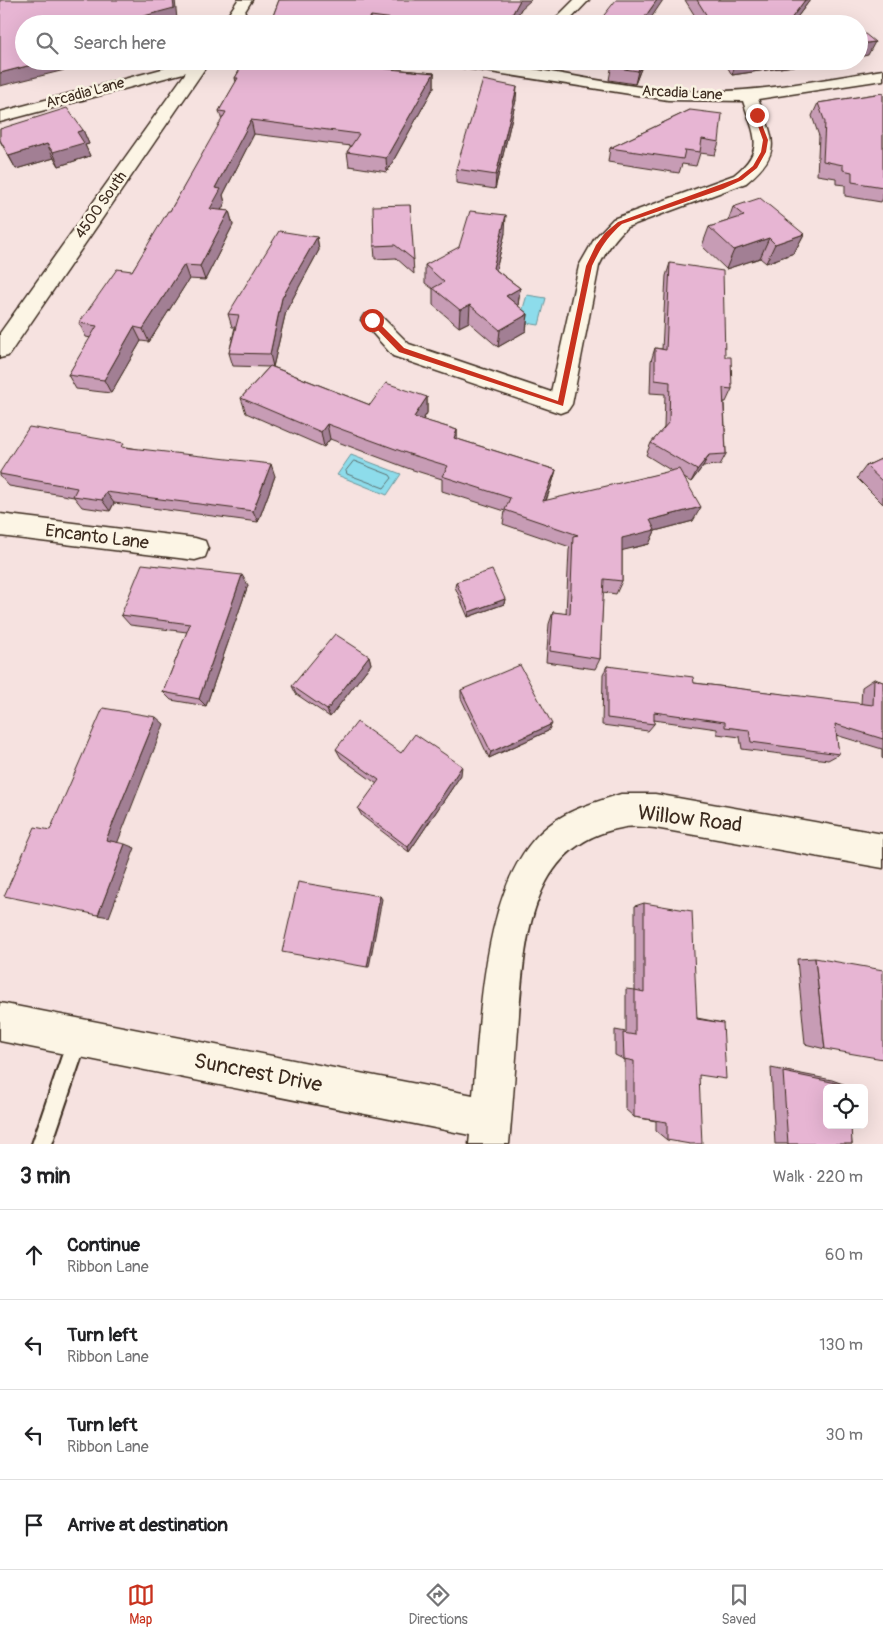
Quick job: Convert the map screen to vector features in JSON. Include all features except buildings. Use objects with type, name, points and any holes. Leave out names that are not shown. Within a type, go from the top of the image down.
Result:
[{"type":"street","points":[[234,15],[245,0]]},
{"type":"street","points":[[566,15],[582,0]]},
{"type":"street","name":"Arcadia Lane","points":[[0,117],[175,70]]},
{"type":"street","name":"4500 South","points":[[0,350],[196,70]]},
{"type":"street","name":"Arcadia Lane","points":[[544,70],[668,95],[749,96],[883,75]]},
{"type":"street","points":[[372,320],[401,350],[560,404],[589,266],[598,246],[607,234],[620,223],[721,187],[740,179],[755,167],[763,152],[765,140],[749,96]]},
{"type":"street","name":"Encanto Lane","points":[[0,525],[195,549]]},
{"type":"street","name":"Willow Road","points":[[490,1132],[505,963],[517,899],[530,871],[546,849],[568,831],[594,818],[622,811],[655,811],[883,851]]},
{"type":"street","name":"Suncrest Drive","points":[[0,1022],[490,1132]]},
{"type":"lane","points":[[42,1144],[78,1038]]},
{"type":"water","points":[[527,295],[546,298],[539,325],[519,322]]},
{"type":"water","points":[[351,455],[401,474],[387,495],[337,475]]},
{"type":"route","points":[[372,320],[401,350],[560,404],[589,266],[598,246],[607,234],[620,223],[721,187],[740,179],[755,167],[763,152],[765,140],[757,115]]}]
